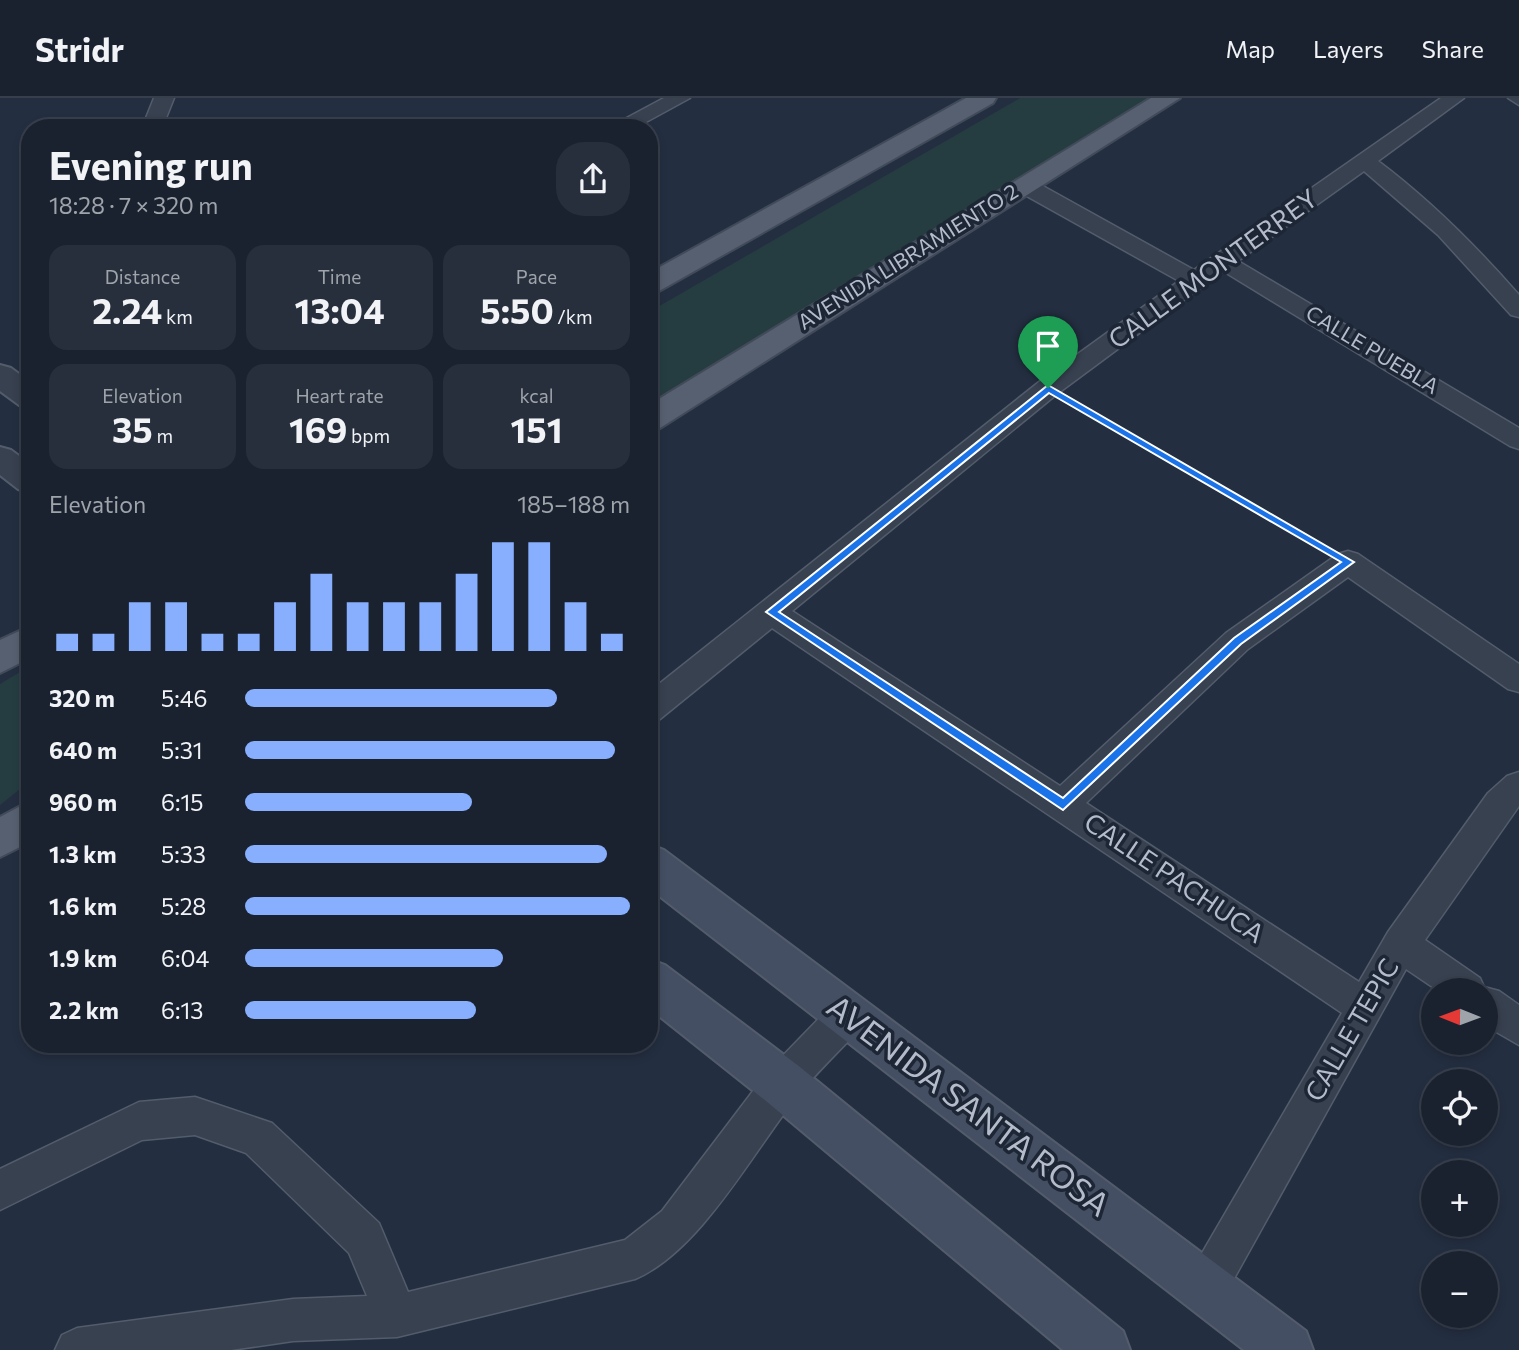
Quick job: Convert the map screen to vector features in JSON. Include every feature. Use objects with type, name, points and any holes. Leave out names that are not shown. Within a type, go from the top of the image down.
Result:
[{"type":"main road","points":[[658,280],[984,98]]},
{"type":"main road","name":"AVENIDA LIBRAMIENTO 2","points":[[658,414],[1168,98]]},
{"type":"main road","points":[[0,658],[21,645]]},
{"type":"main road","points":[[0,839],[21,825]]},
{"type":"main road","name":"AVENIDA SANTA ROSA","points":[[658,870],[1287,1350]]},
{"type":"main road","points":[[658,987],[783,1084],[1104,1350]]},
{"type":"street","points":[[156,119],[164,98]]},
{"type":"street","points":[[637,119],[680,98]]},
{"type":"street","name":"CALLE MONTERREY","points":[[658,703],[1048,388],[1195,280],[1454,98]]},
{"type":"street","points":[[1364,161],[1433,216],[1519,310]]},
{"type":"street","points":[[1024,185],[1195,280]]},
{"type":"street","name":"CALLE PUEBLA","points":[[1224,262],[1519,440]]},
{"type":"street","points":[[0,375],[21,391]]},
{"type":"street","points":[[0,458],[21,474]]},
{"type":"street","points":[[1063,804],[1237,641],[1348,562],[1519,680]]},
{"type":"street","name":"CALLE PACHUCA","points":[[771,612],[1365,1007]]},
{"type":"street","name":"CALLE TEPIC","points":[[1206,1287],[1401,944],[1500,803],[1519,786]]},
{"type":"street","points":[[1401,944],[1450,978]]},
{"type":"street","points":[[1498,1012],[1519,1027]]},
{"type":"street","points":[[77,1350],[293,1320],[397,1316],[635,1258],[676,1225],[783,1084],[848,1015]]},
{"type":"street","points":[[0,1190],[139,1121],[195,1116],[258,1137],[364,1238],[397,1316]]},
{"type":"path","points":[[1048,388],[1348,562]]},
{"type":"green space","points":[[1020,98],[1154,98],[658,401],[658,307]]},
{"type":"green space","points":[[21,671],[21,788],[0,805],[0,684]]},
{"type":"route","points":[[1048,388],[1348,562],[1237,641],[1063,804],[771,612],[1048,388]]}]
